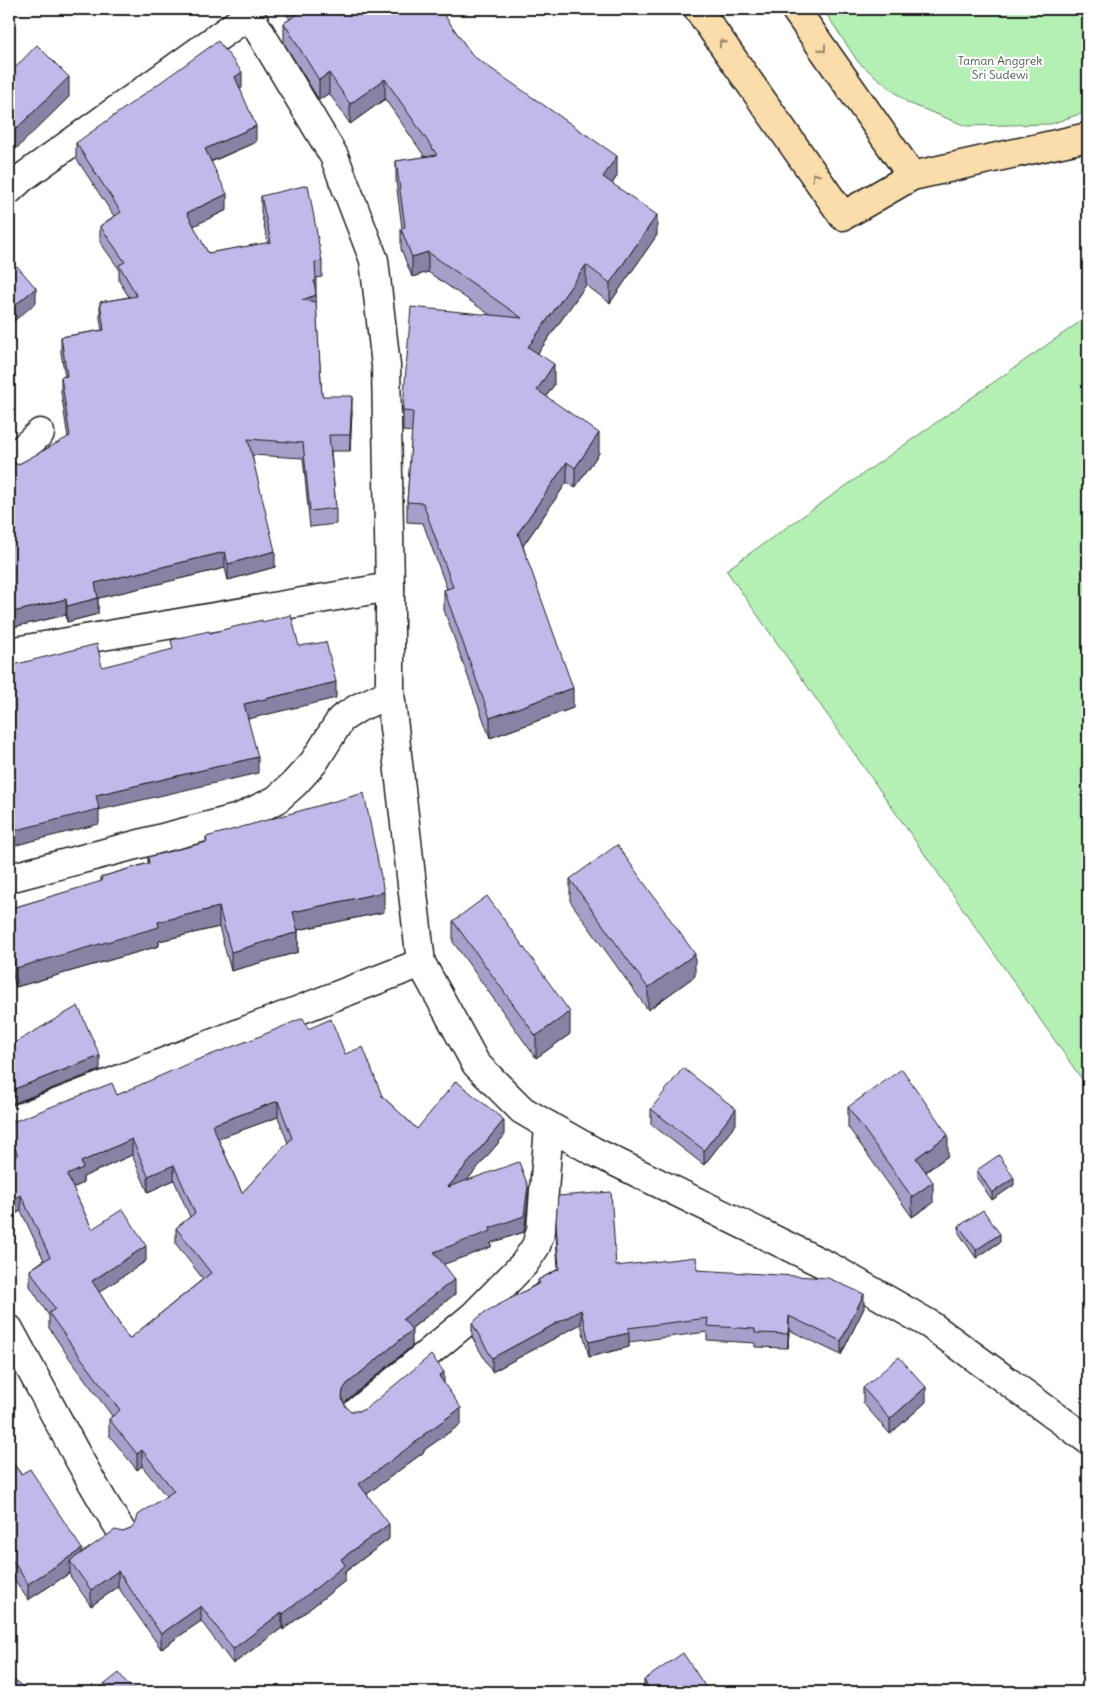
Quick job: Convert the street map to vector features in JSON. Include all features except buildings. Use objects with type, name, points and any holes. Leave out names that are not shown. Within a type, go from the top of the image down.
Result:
[{"type":"main road","points":[[698,9],[843,216],[912,176],[1088,137]]},
{"type":"main road","points":[[795,9],[912,176]]},
{"type":"street","points":[[9,190],[22,178],[248,11],[334,156],[374,260],[386,366],[390,693],[421,963],[476,1064],[522,1110],[593,1151],[830,1268],[920,1320],[1088,1440]]},
{"type":"street","points":[[9,461],[40,432]]},
{"type":"street","points":[[9,652],[390,587]]},
{"type":"street","points":[[9,878],[239,818],[276,800],[294,784],[314,762],[341,719],[358,708],[390,693]]},
{"type":"street","points":[[9,1122],[421,963]]},
{"type":"street","points":[[358,1412],[473,1316],[524,1264],[536,1246],[541,1230],[549,1126]]},
{"type":"street","points":[[9,1329],[86,1474],[122,1532]]},
{"type":"green space","name":"Taman Anggrek Sri Sudewi","points":[[823,9],[1088,9],[1088,111],[1051,124],[966,126],[908,103],[858,62]]},
{"type":"green space","points":[[1088,316],[1088,1088],[726,570]]}]
